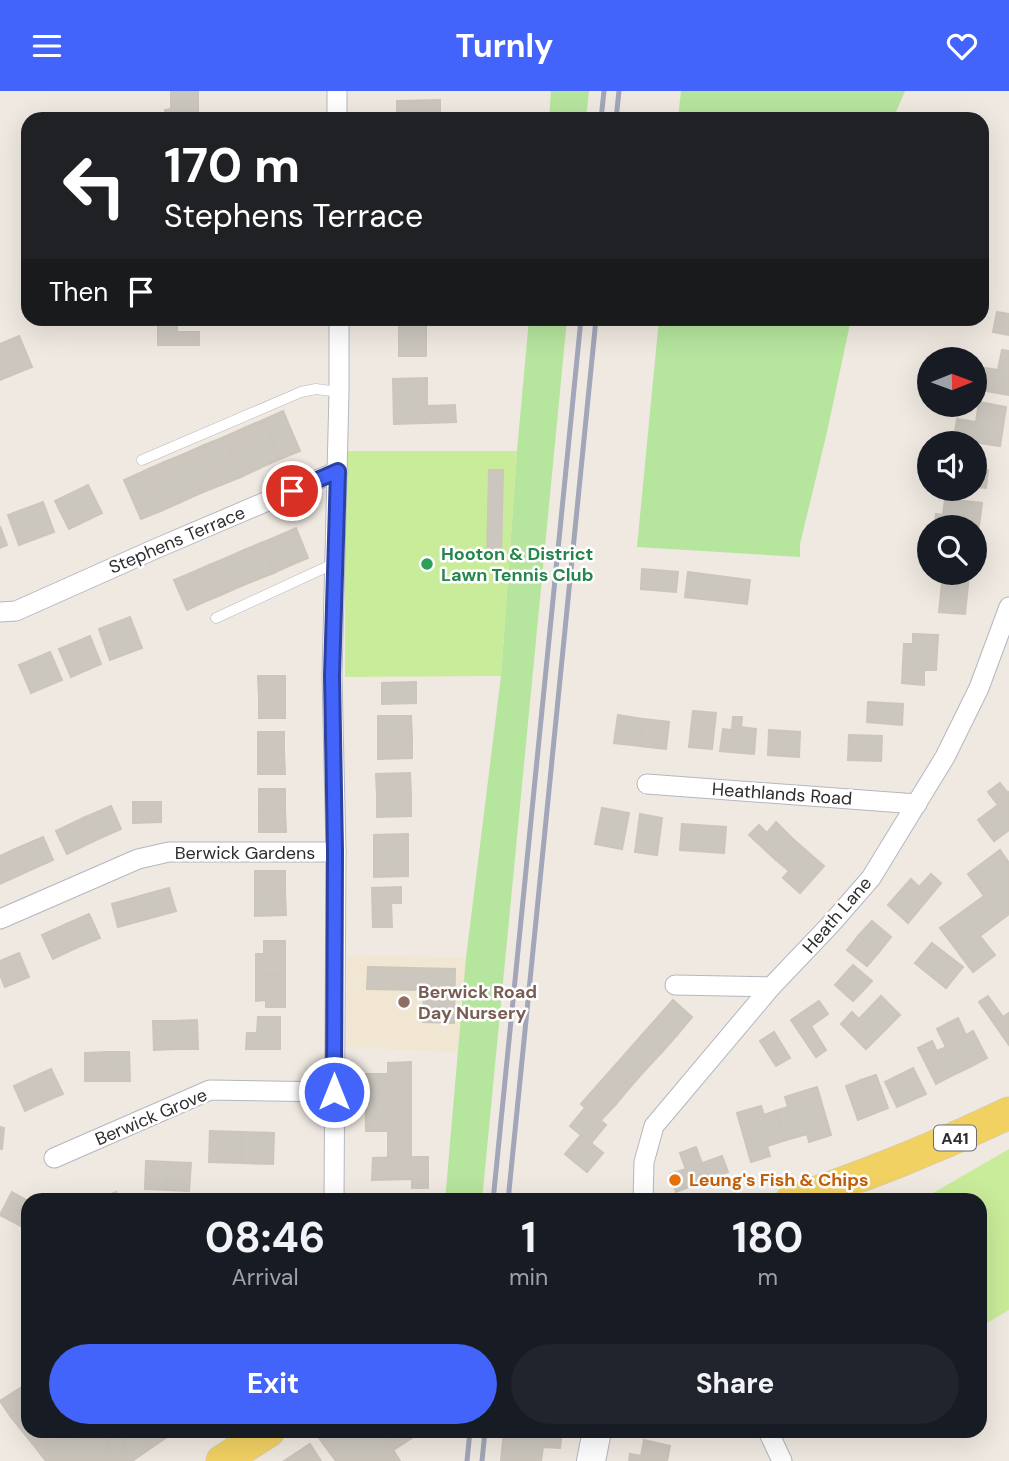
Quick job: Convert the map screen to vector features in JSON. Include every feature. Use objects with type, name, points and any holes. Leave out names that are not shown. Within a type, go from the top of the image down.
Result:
[{"type":"main road","name":"A41","points":[[857,1191],[901,1162],[1009,1113]]},
{"type":"main road","points":[[222,1461],[258,1438]]},
{"type":"main road","points":[[591,1461],[596,1438]]},
{"type":"street","points":[[337,91],[337,112]]},
{"type":"street","points":[[334,1193],[335,852],[332,676],[338,471],[338,326]]},
{"type":"street","name":"Stephens Terrace","points":[[8,612],[338,471]]},
{"type":"street","name":"Heath Lane","points":[[643,1193],[644,1162],[654,1126],[771,987],[871,878],[945,757],[979,688],[1009,607]]},
{"type":"street","name":"Heathlands Road","points":[[647,784],[917,804]]},
{"type":"street","name":"Berwick Gardens","points":[[0,919],[138,859],[169,852],[335,852]]},
{"type":"street","points":[[674,985],[771,987]]},
{"type":"street","name":"Berwick Grove","points":[[54,1158],[210,1090],[334,1092]]},
{"type":"street","points":[[771,1438],[782,1461]]},
{"type":"lane","points":[[142,460],[301,392],[316,389],[339,392]]},
{"type":"lane","points":[[216,618],[335,563]]},
{"type":"shaded area","name":"Berwick Road Day Nursery","points":[[347,955],[466,958],[457,1052],[347,1047]]},
{"type":"green space","points":[[551,91],[589,91],[587,112],[550,112]]},
{"type":"green space","points":[[681,91],[905,91],[896,112],[679,112]]},
{"type":"green space","points":[[528,326],[566,326],[483,1193],[446,1193],[466,958],[501,676]]},
{"type":"green space","points":[[658,326],[850,326],[800,544],[800,557],[637,547]]},
{"type":"green space","name":"Hooton & District Lawn Tennis Club","points":[[345,451],[517,451],[501,676],[345,677]]},
{"type":"green space","points":[[1009,1149],[1009,1310],[987,1323],[987,1193],[933,1193]]},
{"type":"building","points":[[171,91],[198,91],[198,112],[165,112],[171,109]]},
{"type":"building","points":[[440,100],[440,112],[397,112],[397,101]]},
{"type":"building","points":[[997,312],[1009,314],[1009,335],[993,332]]},
{"type":"building","points":[[158,326],[177,326],[177,332],[199,332],[199,345],[158,345]]},
{"type":"building","points":[[399,326],[426,326],[426,356],[399,356]]},
{"type":"building","points":[[19,336],[32,367],[0,380],[0,344]]},
{"type":"building","points":[[1002,350],[1009,351],[1009,395],[987,391],[987,368],[998,370]]},
{"type":"building","points":[[427,378],[427,406],[455,405],[456,422],[394,424],[393,379]]},
{"type":"building","points":[[987,403],[1006,407],[1000,446],[987,444],[987,431],[955,431],[957,419],[976,422],[977,417],[987,417]]},
{"type":"building","points":[[283,411],[300,451],[280,459],[263,420]]},
{"type":"building","points":[[263,420],[280,459],[260,468],[244,428]]},
{"type":"building","points":[[244,428],[260,468],[241,477],[224,437]]},
{"type":"building","points":[[224,437],[241,477],[221,485],[204,445]]},
{"type":"building","points":[[204,445],[221,485],[201,493],[184,454]]},
{"type":"building","points":[[184,454],[201,493],[181,502],[164,462]]},
{"type":"building","points":[[164,462],[181,502],[161,511],[144,471]]},
{"type":"building","points":[[489,470],[503,470],[501,561],[487,561]]},
{"type":"building","points":[[144,471],[161,511],[141,519],[124,480]]},
{"type":"building","points":[[88,485],[102,513],[69,529],[55,501]]},
{"type":"building","points":[[945,501],[982,503],[980,515],[943,515]]},
{"type":"building","points":[[43,502],[54,532],[19,545],[8,515]]},
{"type":"building","points":[[0,526],[7,545],[0,548]]},
{"type":"building","points":[[296,528],[308,558],[291,565],[278,536]]},
{"type":"building","points":[[278,536],[291,565],[274,573],[261,543]]},
{"type":"building","points":[[261,543],[274,573],[256,580],[244,550]]},
{"type":"building","points":[[244,550],[256,580],[239,587],[226,558]]},
{"type":"building","points":[[226,558],[239,587],[221,595],[209,565]]},
{"type":"building","points":[[209,565],[221,595],[204,602],[191,573]]},
{"type":"building","points":[[642,569],[678,572],[676,592],[641,589]]},
{"type":"building","points":[[688,572],[750,580],[747,604],[685,597]]},
{"type":"building","points":[[191,573],[204,602],[187,610],[174,580]]},
{"type":"building","points":[[942,585],[968,585],[965,614],[939,612]]},
{"type":"building","points":[[130,617],[142,648],[110,660],[99,629]]},
{"type":"building","points":[[913,634],[938,635],[936,670],[924,670],[924,685],[902,683],[904,644],[913,644]]},
{"type":"building","points":[[90,636],[101,664],[71,677],[59,649]]},
{"type":"building","points":[[50,652],[62,680],[31,693],[19,665]]},
{"type":"building","points":[[258,676],[285,676],[285,697],[259,697]]},
{"type":"building","points":[[416,682],[416,703],[382,704],[382,683]]},
{"type":"building","points":[[259,697],[285,697],[285,718],[259,718]]},
{"type":"building","points":[[868,702],[903,704],[902,725],[867,722]]},
{"type":"building","points":[[693,711],[716,713],[712,749],[689,747]]},
{"type":"building","points":[[618,715],[643,719],[640,746],[614,743]]},
{"type":"building","points":[[378,716],[411,716],[412,737],[378,737]]},
{"type":"building","points":[[733,717],[742,717],[741,727],[756,729],[754,754],[720,751],[723,729],[732,730]]},
{"type":"building","points":[[643,719],[669,722],[666,749],[640,746]]},
{"type":"building","points":[[769,730],[800,732],[799,757],[768,755]]},
{"type":"building","points":[[258,732],[284,732],[284,753],[258,753]]},
{"type":"building","points":[[849,735],[882,736],[881,761],[848,760]]},
{"type":"building","points":[[378,737],[412,737],[412,758],[378,759]]},
{"type":"building","points":[[258,753],[284,753],[285,774],[258,774]]},
{"type":"building","points":[[410,773],[411,795],[377,795],[376,774]]},
{"type":"building","points":[[1000,783],[1009,792],[1009,830],[994,841],[978,820],[998,805],[988,792]]},
{"type":"building","points":[[259,789],[285,789],[285,810],[259,811]]},
{"type":"building","points":[[377,795],[411,795],[411,816],[377,817]]},
{"type":"building","points":[[133,802],[161,802],[161,822],[133,823]]},
{"type":"building","points":[[111,806],[121,829],[94,841],[83,818]]},
{"type":"building","points":[[602,808],[629,813],[622,849],[595,844]]},
{"type":"building","points":[[285,810],[286,832],[259,832],[259,811]]},
{"type":"building","points":[[640,814],[662,818],[657,855],[635,852]]},
{"type":"building","points":[[83,818],[94,841],[67,854],[56,831]]},
{"type":"building","points":[[776,822],[794,840],[776,860],[749,835],[759,825],[767,833]]},
{"type":"building","points":[[682,824],[726,827],[724,853],[680,850]]},
{"type":"building","points":[[408,834],[408,855],[374,856],[374,835]]},
{"type":"building","points":[[43,837],[53,860],[26,872],[15,849]]},
{"type":"building","points":[[794,840],[824,866],[800,893],[783,878],[789,871],[776,860]]},
{"type":"building","points":[[15,849],[26,872],[0,884],[0,856]]},
{"type":"building","points":[[1000,850],[1009,863],[1009,914],[980,936],[995,955],[973,972],[940,928],[984,896],[968,874]]},
{"type":"building","points":[[408,855],[408,876],[374,877],[374,856]]},
{"type":"building","points":[[255,871],[285,871],[285,893],[255,893]]},
{"type":"building","points":[[931,874],[941,883],[908,923],[888,905],[911,879],[919,887]]},
{"type":"building","points":[[401,887],[401,903],[391,903],[392,927],[373,927],[372,888]]},
{"type":"building","points":[[169,888],[176,911],[147,919],[140,896]]},
{"type":"building","points":[[255,893],[285,893],[286,915],[255,916]]},
{"type":"building","points":[[140,896],[147,919],[118,927],[112,904]]},
{"type":"building","points":[[89,914],[100,938],[76,948],[66,924]]},
{"type":"building","points":[[872,921],[891,937],[879,952],[859,935]]},
{"type":"building","points":[[66,924],[76,948],[53,959],[42,935]]},
{"type":"building","points":[[859,935],[879,952],[867,966],[847,950]]},
{"type":"building","points":[[264,941],[285,941],[285,974],[256,975],[256,954],[264,954]]},
{"type":"building","points":[[932,943],[963,967],[946,988],[915,963]]},
{"type":"building","points":[[19,953],[29,977],[5,987],[0,975],[0,961]]},
{"type":"building","points":[[853,965],[872,981],[853,1001],[835,985]]},
{"type":"building","points":[[368,967],[455,969],[454,1023],[423,1022],[424,990],[367,989]]},
{"type":"building","points":[[285,974],[285,1007],[266,1007],[266,1000],[256,1001],[256,975]]},
{"type":"building","points":[[881,996],[900,1015],[866,1049],[841,1024],[852,1012],[859,1019]]},
{"type":"building","points":[[988,996],[1003,1017],[1009,1013],[1009,1045],[979,1002]]},
{"type":"building","points":[[673,1000],[692,1017],[677,1035],[658,1017]]},
{"type":"building","points":[[819,1001],[828,1014],[811,1026],[826,1050],[816,1057],[791,1020]]},
{"type":"building","points":[[258,1017],[280,1017],[280,1049],[246,1049],[247,1033],[257,1033]]},
{"type":"building","points":[[658,1017],[677,1035],[662,1052],[642,1035]]},
{"type":"building","points":[[958,1018],[966,1035],[973,1031],[987,1058],[970,1067],[948,1023]]},
{"type":"building","points":[[197,1020],[198,1049],[176,1049],[175,1021]]},
{"type":"building","points":[[153,1021],[175,1021],[176,1049],[154,1050]]},
{"type":"building","points":[[948,1023],[970,1067],[949,1077],[937,1051],[946,1047],[937,1029]]},
{"type":"building","points":[[774,1032],[790,1058],[776,1066],[760,1041]]},
{"type":"building","points":[[642,1035],[662,1052],[646,1069],[627,1052]]},
{"type":"building","points":[[932,1041],[949,1077],[936,1084],[918,1048]]},
{"type":"building","points":[[107,1052],[107,1081],[85,1081],[85,1053]]},
{"type":"building","points":[[107,1052],[129,1052],[130,1081],[107,1081]]},
{"type":"building","points":[[627,1052],[646,1069],[631,1086],[612,1069]]},
{"type":"building","points":[[411,1062],[411,1094],[388,1094],[388,1063]]},
{"type":"building","points":[[913,1068],[926,1094],[897,1107],[885,1082]]},
{"type":"building","points":[[51,1069],[63,1094],[44,1102],[33,1077]]},
{"type":"building","points":[[612,1069],[631,1086],[616,1104],[596,1087]]},
{"type":"building","points":[[365,1074],[388,1074],[388,1131],[366,1131]]},
{"type":"building","points":[[876,1075],[888,1108],[873,1114],[861,1080]]},
{"type":"building","points":[[33,1077],[44,1102],[25,1111],[14,1086]]},
{"type":"building","points":[[861,1080],[873,1114],[858,1120],[846,1086]]},
{"type":"building","points":[[596,1087],[616,1104],[600,1121],[581,1104]]},
{"type":"building","points":[[817,1087],[831,1135],[809,1142],[807,1134],[786,1140],[775,1111],[788,1107],[785,1097]]},
{"type":"building","points":[[388,1094],[411,1094],[411,1126],[388,1126]]},
{"type":"building","points":[[761,1106],[764,1115],[775,1111],[786,1140],[767,1146],[770,1156],[751,1162],[737,1113]]},
{"type":"building","points":[[585,1108],[606,1125],[591,1143],[570,1126]]},
{"type":"building","points":[[388,1126],[411,1126],[411,1157],[388,1157]]},
{"type":"building","points":[[0,1127],[4,1128],[2,1149],[0,1149]]},
{"type":"building","points":[[210,1131],[242,1132],[241,1163],[209,1162]]},
{"type":"building","points":[[242,1132],[274,1133],[273,1164],[241,1163]]},
{"type":"building","points":[[581,1135],[603,1153],[587,1172],[565,1154]]},
{"type":"building","points":[[696,1147],[708,1180],[692,1186],[680,1153]]},
{"type":"building","points":[[722,1156],[728,1172],[708,1180],[702,1163]]},
{"type":"building","points":[[428,1157],[428,1188],[412,1188],[412,1179],[372,1180],[373,1158]]},
{"type":"building","points":[[146,1161],[168,1162],[167,1190],[145,1189]]},
{"type":"building","points":[[168,1162],[191,1163],[189,1191],[167,1190]]},
{"type":"building","points":[[686,1169],[692,1186],[676,1192],[670,1174]]},
{"type":"building","points":[[12,1192],[21,1197],[19,1225],[0,1215]]},
{"type":"building","points":[[21,1388],[21,1409],[11,1417],[0,1401]]},
{"type":"building","points":[[21,1409],[21,1429],[11,1417]]},
{"type":"building","points":[[38,1438],[105,1439],[113,1461],[46,1461],[32,1443]]},
{"type":"building","points":[[105,1438],[121,1438],[129,1461],[113,1461]]},
{"type":"building","points":[[121,1438],[144,1438],[148,1450],[129,1461]]},
{"type":"building","points":[[144,1438],[166,1438],[148,1450]]},
{"type":"building","points":[[319,1438],[385,1438],[400,1461],[336,1461]]},
{"type":"building","points":[[385,1438],[412,1438],[393,1450]]},
{"type":"building","points":[[503,1438],[561,1438],[560,1448],[543,1447],[541,1461],[501,1461]]},
{"type":"building","points":[[644,1440],[670,1446],[667,1461],[629,1461],[630,1454],[641,1456]]},
{"type":"building","points":[[310,1444],[321,1461],[284,1461]]},
{"type":"railway","points":[[602,112],[604,91]]},
{"type":"railway","points":[[617,112],[619,91]]},
{"type":"railway","points":[[494,1193],[580,326]]},
{"type":"railway","points":[[509,1193],[595,326]]},
{"type":"railway","points":[[467,1461],[469,1438]]},
{"type":"railway","points":[[482,1461],[484,1438]]},
{"type":"place","name":"Hooton & District Lawn Tennis Club","points":[[427,564]]},
{"type":"place","name":"Berwick Road Day Nursery","points":[[404,1002]]},
{"type":"place","name":"Leung's Fish & Chips","points":[[675,1180]]},
{"type":"route","points":[[292,491],[338,471],[332,676],[335,852],[334,1092]]}]
